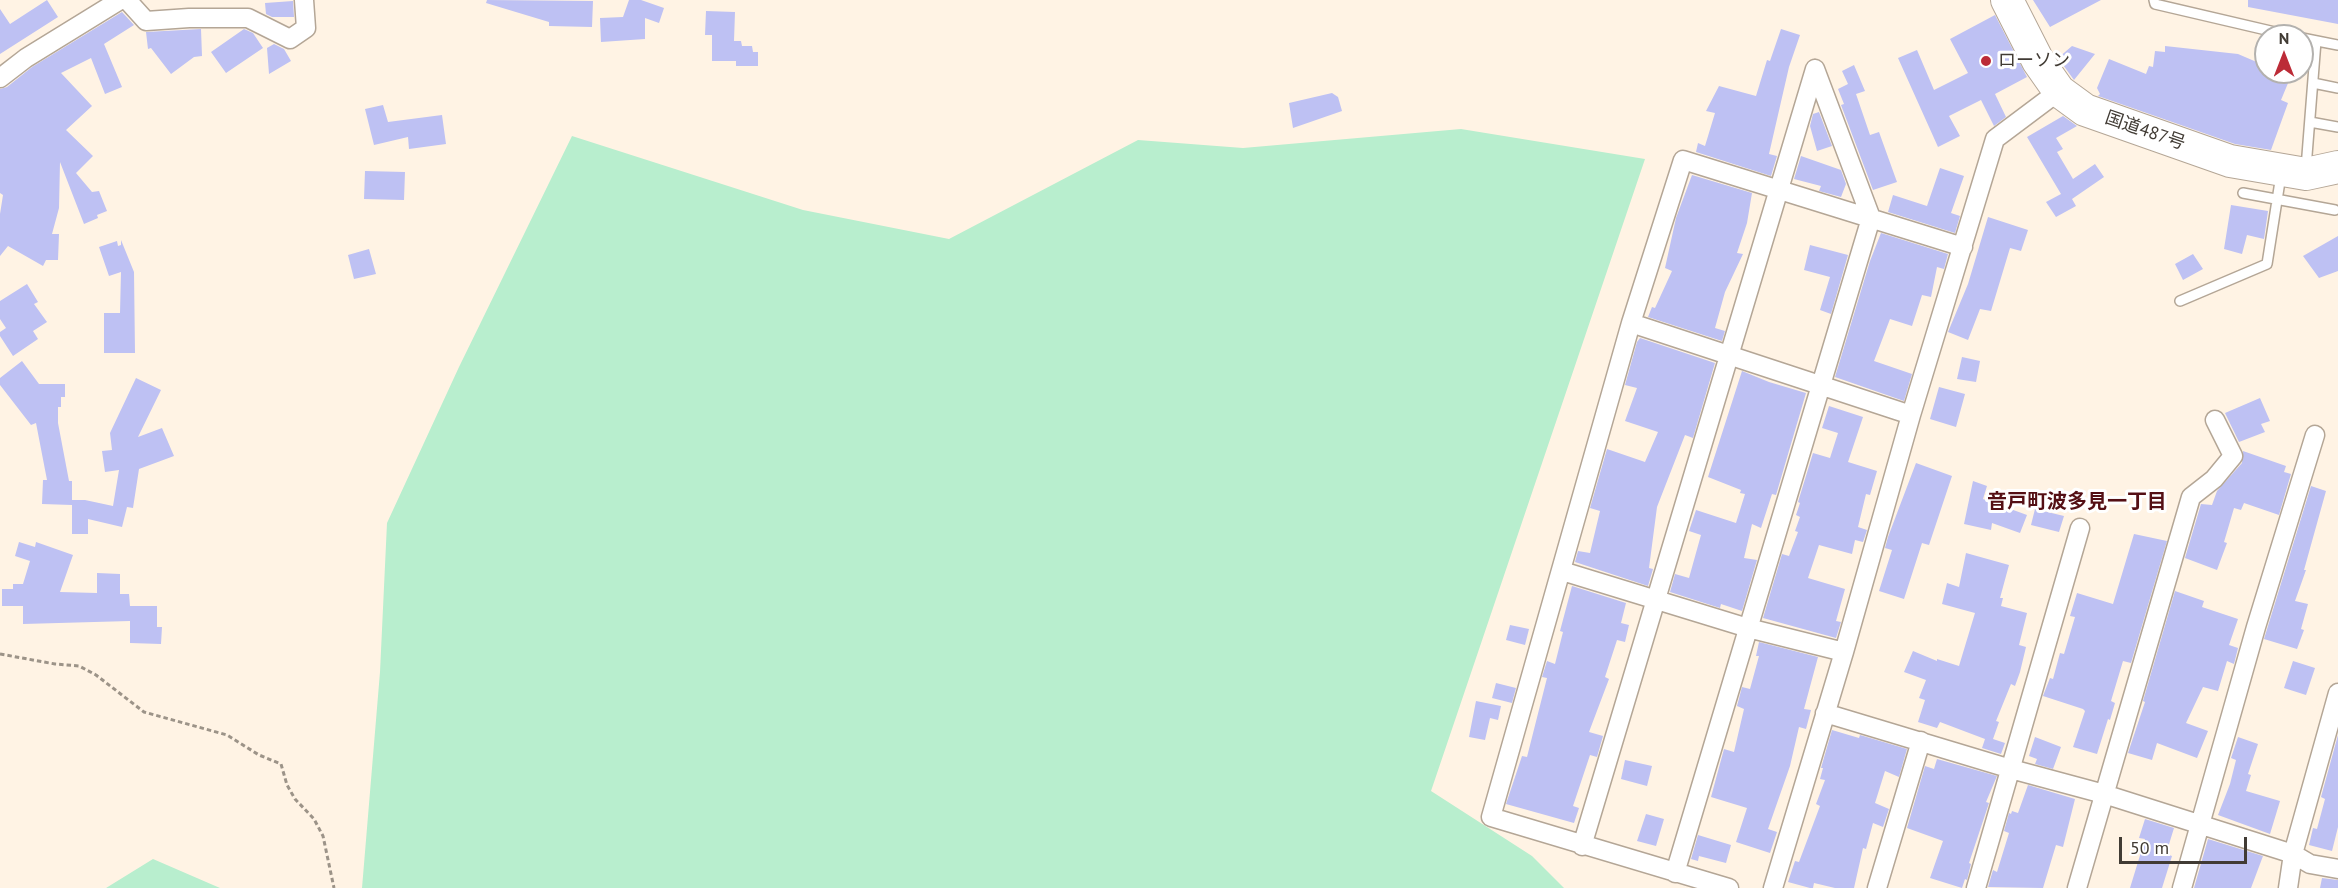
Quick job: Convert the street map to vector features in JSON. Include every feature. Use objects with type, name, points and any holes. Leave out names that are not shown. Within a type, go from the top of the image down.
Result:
[{"type":"highway","name":"国道487号","points":[[2007,0],[2038,61],[2059,91],[2085,110],[2288,180],[2338,167]]},
{"type":"street","points":[[0,78],[26,58],[120,0]]},
{"type":"street","points":[[127,0],[146,21],[248,18],[290,39],[306,28],[304,0]]},
{"type":"street","points":[[1582,846],[1815,69],[1871,218],[1675,873]]},
{"type":"street","points":[[1773,888],[1844,652],[1911,415],[1995,139],[2059,91]]},
{"type":"street","points":[[1729,888],[1491,817],[1631,323],[1683,160],[1963,247]]},
{"type":"street","points":[[1631,323],[1911,415]]},
{"type":"street","points":[[2077,888],[2191,497],[2214,479],[2233,456],[2216,420]]},
{"type":"street","points":[[2182,888],[2256,627],[2315,435]]},
{"type":"street","points":[[1976,888],[2080,528]]},
{"type":"street","points":[[1562,571],[1748,628],[1844,652]]},
{"type":"street","points":[[2288,888],[2293,854],[2338,693]]},
{"type":"street","points":[[1825,713],[2011,769],[2104,794],[2293,854],[2310,864],[2338,869]]},
{"type":"street","points":[[1877,888],[1921,741]]},
{"type":"lane","points":[[2154,0],[2154,4],[2254,27]]},
{"type":"lane","points":[[2314,69],[2316,41],[2338,45]]},
{"type":"lane","points":[[2314,83],[2338,88]]},
{"type":"lane","points":[[2180,301],[2267,264],[2288,180],[2310,122],[2313,84]]},
{"type":"lane","points":[[2310,122],[2338,127]]},
{"type":"lane","points":[[2243,193],[2288,180],[2335,210]]},
{"type":"path","points":[[0,654],[79,666],[96,675],[144,712],[227,735],[259,755],[281,764],[287,785],[295,800],[314,819],[323,836],[334,888]]},
{"type":"green space","points":[[1461,129],[1645,159],[1431,791],[1532,856],[1564,888],[362,888],[380,672],[387,523],[459,367],[572,136],[803,210],[949,239],[1138,140],[1243,148]]},
{"type":"green space","points":[[153,859],[220,888],[106,888]]},
{"type":"building","points":[[47,0],[58,17],[0,54],[0,9],[10,24]]},
{"type":"building","points":[[487,0],[593,1],[592,27],[549,26],[549,22],[486,3]]},
{"type":"building","points":[[629,0],[641,0],[664,8],[659,23],[645,18],[645,39],[601,42],[600,18],[623,17]]},
{"type":"building","points":[[2033,0],[2101,0],[2050,27]]},
{"type":"building","points":[[2248,0],[2338,0],[2338,24],[2248,7]]},
{"type":"building","points":[[293,1],[294,17],[272,17],[266,14],[265,3]]},
{"type":"building","points":[[706,11],[735,12],[734,41],[741,41],[742,46],[752,46],[753,52],[758,52],[758,66],[736,66],[736,61],[712,61],[712,35],[705,35]]},
{"type":"building","points":[[122,12],[134,25],[104,44],[122,87],[105,94],[91,58],[61,73],[92,106],[66,130],[93,156],[76,173],[92,192],[99,191],[107,211],[84,224],[60,162],[59,208],[52,234],[59,234],[58,260],[46,260],[43,266],[8,246],[0,256],[0,214],[3,195],[0,193],[0,89],[7,87],[32,67]]},
{"type":"building","points":[[1995,15],[2027,77],[1995,94],[2006,117],[1994,126],[1981,100],[1949,116],[1960,136],[1938,147],[1898,58],[1917,50],[1934,90],[1968,73],[1950,39]]},
{"type":"building","points":[[201,29],[202,56],[194,57],[171,74],[151,48],[148,49],[146,32]]},
{"type":"building","points":[[244,29],[253,33],[263,48],[226,73],[211,52]]},
{"type":"building","points":[[1781,29],[1800,35],[1789,67],[1769,154],[1777,156],[1771,176],[1696,152],[1698,143],[1705,146],[1715,113],[1706,111],[1719,86],[1756,96],[1767,60],[1770,61]]},
{"type":"building","points":[[274,44],[284,49],[291,61],[269,74],[267,48]]},
{"type":"building","points":[[2072,46],[2095,54],[2074,80],[2058,58]]},
{"type":"building","points":[[2165,46],[2238,54],[2254,61],[2254,84],[2288,84],[2281,100],[2288,103],[2271,150],[2235,144],[2098,96],[2100,94],[2097,88],[2109,59],[2146,74],[2149,66],[2153,67],[2155,51],[2165,52]]},
{"type":"building","points":[[1854,65],[1865,91],[1856,94],[1870,135],[1879,132],[1897,182],[1873,190],[1841,105],[1844,104],[1838,89],[1848,84],[1842,71]]},
{"type":"building","points":[[1332,93],[1338,97],[1342,111],[1293,128],[1289,103]]},
{"type":"building","points":[[383,105],[388,122],[442,115],[446,144],[409,149],[408,137],[374,145],[365,109]]},
{"type":"building","points":[[1819,112],[1832,146],[1817,151],[1810,126],[1813,114]]},
{"type":"building","points":[[2063,116],[2077,126],[2056,138],[2063,149],[2057,152],[2073,179],[2095,164],[2104,177],[2072,199],[2076,206],[2056,217],[2046,202],[2061,194],[2027,137]]},
{"type":"building","points":[[1801,156],[1841,170],[1846,184],[1841,197],[1819,191],[1821,186],[1794,179]]},
{"type":"building","points":[[1940,168],[1964,176],[1951,213],[1960,216],[1955,233],[1888,212],[1893,195],[1927,206]]},
{"type":"building","points":[[365,171],[405,172],[404,200],[364,199]]},
{"type":"building","points":[[1692,175],[1752,193],[1747,223],[1737,253],[1743,254],[1725,292],[1715,328],[1725,331],[1722,341],[1648,317],[1652,307],[1655,308],[1672,271],[1665,268],[1676,218]]},
{"type":"building","points":[[2231,205],[2268,211],[2264,239],[2247,235],[2242,254],[2224,249]]},
{"type":"building","points":[[1988,217],[2028,230],[2021,251],[2010,248],[1991,311],[1980,309],[1968,340],[1948,332],[1968,284]]},
{"type":"building","points":[[1881,233],[1948,254],[1944,269],[1937,267],[1931,297],[1922,295],[1912,326],[1890,319],[1874,361],[1912,374],[1904,401],[1835,377],[1870,261]]},
{"type":"building","points":[[2338,236],[2338,271],[2319,278],[2303,256]]},
{"type":"building","points":[[121,240],[134,272],[135,353],[104,353],[104,313],[120,313],[121,272],[109,276],[99,247],[117,241],[118,246],[121,245]]},
{"type":"building","points":[[1810,245],[1848,255],[1831,314],[1820,310],[1830,277],[1804,270]]},
{"type":"building","points":[[369,249],[376,274],[354,279],[348,255]]},
{"type":"building","points":[[2193,254],[2203,269],[2183,280],[2175,264]]},
{"type":"building","points":[[27,284],[38,302],[34,304],[47,322],[33,331],[38,339],[13,356],[0,336],[0,332],[6,328],[0,319],[0,301]]},
{"type":"building","points":[[1640,338],[1715,363],[1693,438],[1685,435],[1657,507],[1649,568],[1653,569],[1648,586],[1575,562],[1578,551],[1590,553],[1600,511],[1590,508],[1607,449],[1645,462],[1658,432],[1625,421],[1637,388],[1625,385]]},
{"type":"building","points":[[1962,357],[1980,361],[1976,382],[1957,379]]},
{"type":"building","points":[[22,361],[39,384],[65,384],[65,397],[61,397],[61,407],[58,407],[58,423],[69,481],[72,481],[72,505],[42,504],[43,480],[47,480],[36,423],[31,425],[0,385],[0,378]]},
{"type":"building","points":[[1742,371],[1806,393],[1776,495],[1772,494],[1761,528],[1752,524],[1744,558],[1757,560],[1742,611],[1721,604],[1720,608],[1670,592],[1675,574],[1689,578],[1701,535],[1689,531],[1696,510],[1736,523],[1745,494],[1740,493],[1741,490],[1708,477]]},
{"type":"building","points":[[136,378],[161,390],[138,437],[162,428],[174,456],[139,469],[133,508],[127,507],[122,527],[88,519],[88,534],[72,534],[72,500],[85,500],[113,506],[119,470],[105,472],[102,451],[112,450],[110,433]]},
{"type":"building","points":[[1939,387],[1965,394],[1956,427],[1930,419]]},
{"type":"building","points":[[2260,398],[2270,421],[2261,424],[2265,432],[2239,442],[2225,413]]},
{"type":"building","points":[[1829,406],[1863,417],[1848,462],[1877,471],[1870,495],[1866,494],[1858,527],[1867,530],[1863,542],[1855,540],[1852,554],[1819,545],[1808,578],[1845,589],[1836,621],[1841,622],[1836,638],[1763,618],[1782,554],[1789,556],[1798,532],[1795,531],[1800,517],[1796,515],[1800,503],[1798,502],[1813,453],[1830,458],[1838,433],[1822,428]]},
{"type":"building","points":[[2243,451],[2286,466],[2284,472],[2291,474],[2279,515],[2244,503],[2241,510],[2234,508],[2224,542],[2227,543],[2217,570],[2185,558],[2201,504],[2212,505],[2217,491],[2242,463]]},
{"type":"building","points":[[1916,463],[1952,476],[1929,545],[1922,543],[1904,599],[1879,591],[1892,550],[1885,548],[1888,537]]},
{"type":"building","points":[[1973,481],[1987,486],[1983,499],[2027,515],[2020,533],[1992,523],[1991,530],[1964,524]]},
{"type":"building","points":[[2311,486],[2326,491],[2304,570],[2306,570],[2295,601],[2308,604],[2301,629],[2304,630],[2297,649],[2264,639]]},
{"type":"building","points":[[2035,509],[2064,516],[2059,532],[2031,525]]},
{"type":"building","points":[[2134,534],[2167,541],[2131,663],[2123,661],[2111,701],[2115,703],[2097,754],[2073,747],[2085,711],[2043,696],[2050,678],[2053,679],[2060,653],[2064,654],[2075,617],[2070,616],[2077,593],[2113,604]]},
{"type":"building","points":[[19,542],[35,547],[36,542],[73,555],[60,592],[97,593],[97,573],[120,574],[120,594],[129,594],[130,606],[157,606],[157,627],[162,627],[161,644],[130,643],[130,621],[23,624],[23,606],[2,606],[2,589],[13,589],[13,584],[23,584],[30,561],[15,556]]},
{"type":"building","points":[[1966,553],[2009,565],[2000,598],[2003,598],[2001,606],[2027,613],[2019,645],[2026,647],[2020,672],[2015,686],[2011,684],[1996,721],[1999,722],[1993,739],[2005,743],[2001,754],[1982,748],[1985,739],[1940,722],[1937,728],[1918,722],[1925,700],[1919,698],[1926,680],[1904,672],[1913,651],[1937,661],[1937,659],[1959,666],[1975,613],[1942,604],[1947,583],[1959,587]]},
{"type":"building","points":[[1572,586],[1626,603],[1621,623],[1629,625],[1625,642],[1617,640],[1605,677],[1609,679],[1589,732],[1603,736],[1597,757],[1590,755],[1573,806],[1579,808],[1574,823],[1506,804],[1522,756],[1527,757],[1547,678],[1542,677],[1547,661],[1555,664],[1563,632],[1560,631]]},
{"type":"building","points":[[2175,591],[2204,601],[2202,607],[2238,619],[2229,645],[2238,648],[2234,664],[2227,661],[2218,691],[2203,687],[2186,723],[2208,731],[2197,758],[2157,743],[2152,760],[2128,753],[2145,702],[2143,701]]},
{"type":"building","points":[[1510,625],[1529,629],[1525,645],[1506,640]]},
{"type":"building","points":[[1759,642],[1818,657],[1804,709],[1811,710],[1806,729],[1799,727],[1790,766],[1768,829],[1777,832],[1770,853],[1736,842],[1747,808],[1711,797],[1724,749],[1734,752],[1744,709],[1737,706],[1742,687],[1750,689],[1759,656],[1756,656]]},
{"type":"building","points":[[2293,661],[2315,668],[2306,695],[2284,688]]},
{"type":"building","points":[[1496,683],[1516,688],[1512,703],[1492,698]]},
{"type":"building","points":[[1476,701],[1501,706],[1498,720],[1490,718],[1485,740],[1469,737]]},
{"type":"building","points":[[1832,730],[1859,738],[1860,735],[1907,749],[1899,777],[1885,771],[1875,803],[1889,809],[1883,827],[1873,823],[1866,849],[1863,848],[1854,888],[1835,888],[1814,883],[1813,888],[1810,888],[1788,882],[1795,861],[1799,862],[1820,806],[1816,804],[1825,780],[1820,779],[1823,768],[1821,768]]},
{"type":"building","points":[[2338,735],[2338,827],[2332,851],[2309,845],[2313,828],[2317,829],[2325,799],[2321,797]]},
{"type":"building","points":[[2035,737],[2061,747],[2053,769],[2035,764],[2037,759],[2029,756]]},
{"type":"building","points":[[2238,737],[2258,744],[2248,774],[2251,775],[2246,791],[2280,801],[2270,834],[2218,815],[2230,784],[2236,760],[2231,758]]},
{"type":"building","points":[[1937,759],[1997,776],[1986,802],[1989,803],[1969,863],[1971,864],[1967,880],[1965,879],[1962,888],[1930,878],[1943,841],[1907,828],[1925,766],[1934,769]]},
{"type":"building","points":[[1625,760],[1652,766],[1647,786],[1621,779]]},
{"type":"building","points":[[2028,785],[2075,799],[2063,847],[2056,845],[2043,888],[1988,887],[1993,870],[1997,872],[2009,833],[2004,831],[2009,813],[2011,814],[2012,811],[2018,813]]},
{"type":"building","points":[[1646,814],[1664,819],[1656,846],[1637,841]]},
{"type":"building","points":[[2145,819],[2174,828],[2166,854],[2172,856],[2162,888],[2130,888],[2145,839],[2139,838]]},
{"type":"building","points":[[1698,835],[1731,845],[1726,863],[1699,856],[1698,861],[1691,859]]},
{"type":"building","points":[[2208,839],[2263,856],[2251,888],[2194,888]]},
{"type":"building","points":[[2322,878],[2338,880],[2338,888],[2320,888]]},
{"type":"place","name":"ローソン","points":[[1986,61]]},
{"type":"district","name":"音戸町波多見一丁目","points":[[2077,502]]}]
